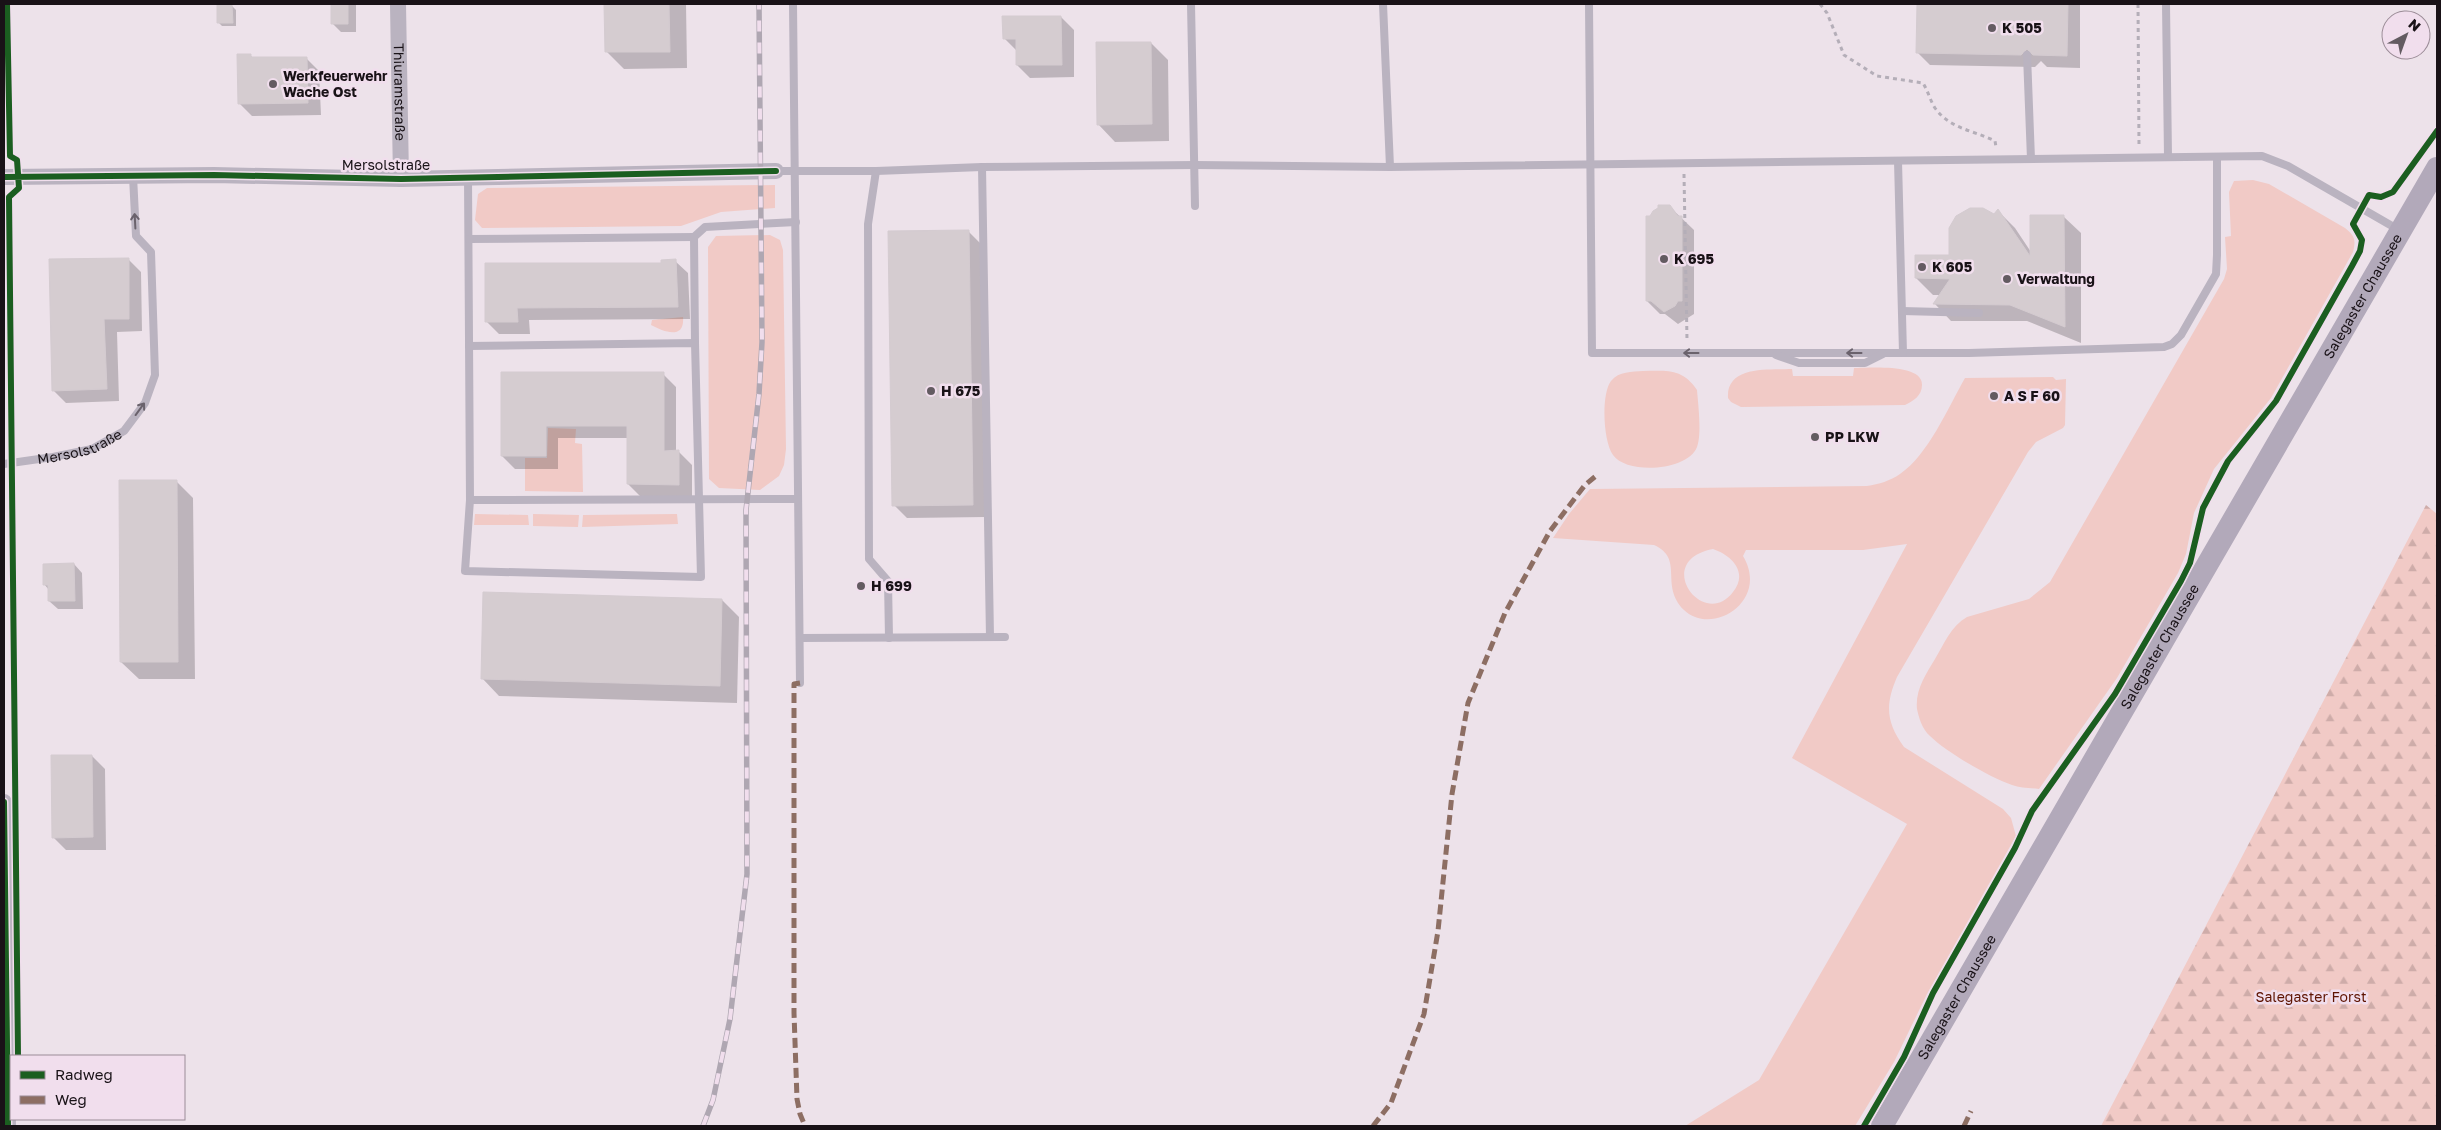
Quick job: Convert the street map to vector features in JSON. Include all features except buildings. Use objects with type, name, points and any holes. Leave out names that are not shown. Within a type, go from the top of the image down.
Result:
[{"type":"main road","name":"Salegaster Chaussee","points":[[1882,1126],[2437,168]]},
{"type":"street","name":"Thiuramstraße","points":[[398,4],[401,178]]},
{"type":"street","name":"Mersolstraße","points":[[4,177],[401,178],[773,171]]},
{"type":"street","points":[[4,802],[8,1126]]},
{"type":"lane","points":[[793,4],[800,682]]},
{"type":"lane","points":[[1192,4],[1195,206]]},
{"type":"lane","points":[[1383,4],[1390,167]]},
{"type":"lane","points":[[1589,4],[1592,353],[1903,353],[2152,349],[2172,344],[2181,334],[2216,274],[2218,245],[2216,158]]},
{"type":"lane","points":[[2166,4],[2168,157]]},
{"type":"lane","points":[[2027,55],[2031,159]]},
{"type":"lane","points":[[773,171],[1195,165],[1390,167],[2262,156],[2276,160],[2401,231]]},
{"type":"lane","points":[[1898,161],[1903,353]]},
{"type":"lane","points":[[982,167],[990,637]]},
{"type":"lane","points":[[876,171],[868,224],[869,559],[888,582],[889,638]]},
{"type":"lane","name":"Mersolstraße","points":[[4,464],[53,457],[92,448],[124,431],[145,403],[155,375],[151,252],[136,236],[133,176]]},
{"type":"lane","points":[[468,177],[470,500],[464,571],[701,577],[694,237]]},
{"type":"lane","points":[[469,239],[694,237],[705,227],[796,222]]},
{"type":"lane","points":[[1902,311],[1979,313]]},
{"type":"lane","points":[[469,346],[695,343]]},
{"type":"lane","points":[[1769,353],[1799,363],[1865,363],[1886,353]]},
{"type":"lane","points":[[470,500],[798,499]]},
{"type":"lane","points":[[800,638],[1005,637]]},
{"type":"path","points":[[1820,4],[1827,13],[1844,55],[1877,76],[1923,83],[1934,106],[1947,122],[1958,128],[1979,133],[1995,141],[1999,160]]},
{"type":"path","points":[[2138,4],[2139,158]]},
{"type":"path","points":[[1684,164],[1687,353]]},
{"type":"green space","points":[[2253,180],[2269,184],[2345,228],[2354,238],[2353,252],[2271,398],[2214,469],[2194,513],[2186,554],[2178,573],[2117,678],[2039,789],[2018,787],[2003,782],[1957,757],[1927,733],[1921,723],[1917,709],[1918,695],[1922,682],[1948,636],[1961,621],[1967,617],[2029,599],[2050,582],[2224,279],[2227,269],[2225,237],[2231,236],[2229,192],[2234,181]]},
{"type":"green space","points":[[775,185],[775,208],[721,212],[681,226],[482,228],[475,220],[478,194],[487,188]]},
{"type":"green space","points":[[770,235],[780,240],[783,250],[786,449],[784,465],[779,476],[760,490],[719,488],[709,479],[708,247],[716,236]]},
{"type":"green space","points":[[683,317],[681,329],[673,332],[667,332],[651,325],[652,320]]},
{"type":"green space","points":[[1854,368],[1894,368],[1905,370],[1914,373],[1920,378],[1922,389],[1916,398],[1905,405],[1741,407],[1731,402],[1728,398],[1729,387],[1734,380],[1741,375],[1751,372],[1792,369],[1793,376],[1853,376]]},
{"type":"green space","points":[[1643,371],[1667,371],[1680,374],[1697,390],[1699,434],[1697,447],[1691,455],[1682,461],[1657,468],[1643,468],[1631,466],[1613,455],[1607,439],[1604,418],[1608,387],[1611,381],[1618,375]]},
{"type":"green space","points":[[2053,377],[2056,380],[2066,379],[2065,425],[2063,428],[2036,442],[2028,452],[1897,677],[1890,696],[1889,713],[1894,729],[1904,747],[2003,809],[2011,818],[2016,836],[1927,994],[1894,1062],[1855,1126],[1685,1126],[1759,1080],[1907,824],[1792,758],[1907,544],[1863,550],[1746,550],[1743,556],[1749,572],[1749,587],[1744,600],[1734,610],[1722,617],[1709,619],[1696,617],[1684,610],[1677,601],[1673,591],[1671,565],[1663,551],[1654,545],[1553,538],[1569,514],[1590,489],[1867,486],[1888,480],[1900,474],[1920,455],[1937,430],[1965,378]],"holes":[[[1713,549],[1720,552],[1736,565],[1739,578],[1733,592],[1721,602],[1709,603],[1698,599],[1689,590],[1684,578],[1686,566],[1695,556]]]},
{"type":"green space","points":[[548,428],[576,429],[575,443],[582,444],[583,492],[525,491],[525,458],[547,458]]},
{"type":"green space","name":"Salegaster Forst","points":[[2426,505],[2437,514],[2437,1126],[2101,1126]]},
{"type":"green space","points":[[475,514],[528,515],[529,525],[474,525]]},
{"type":"green space","points":[[533,514],[579,515],[578,527],[533,526]]},
{"type":"green space","points":[[677,514],[678,524],[582,527],[583,515]]},
{"type":"railway","points":[[703,1126],[713,1100],[730,1019],[747,874],[746,510],[759,394],[762,342],[759,4]]},
{"type":"marked path","points":[[1373,1126],[1391,1103],[1424,1014],[1438,931],[1452,794],[1468,703],[1505,613],[1550,531],[1585,485],[1597,475]]},
{"type":"marked path","points":[[800,683],[794,684],[794,1013],[797,1099],[805,1126]]},
{"type":"marked path","points":[[1964,1126],[1971,1111]]},
{"type":"cycle path","points":[[7,4],[10,156],[17,160],[19,188],[9,197],[18,1055]]},
{"type":"cycle path","points":[[1864,1126],[1904,1057],[1933,993],[2015,848],[2032,811],[2115,694],[2181,581],[2190,563],[2203,508],[2228,461],[2276,401],[2352,266],[2360,251],[2362,240],[2353,224],[2369,195],[2381,197],[2393,192],[2437,131]]},
{"type":"cycle path","points":[[4,177],[214,175],[401,179],[776,171]]},
{"type":"cycle path","points":[[4,802],[8,1126]]},
{"type":"place","name":"K 505","points":[[1992,28]]},
{"type":"place","name":"Werkfeuerwehr Wache Ost","points":[[273,84]]},
{"type":"place","name":"K 695","points":[[1664,259]]},
{"type":"place","name":"K 605","points":[[1922,267]]},
{"type":"place","name":"Verwaltung","points":[[2007,279]]},
{"type":"place","name":"H 675","points":[[931,391]]},
{"type":"place","name":"A S F 60","points":[[1994,396]]},
{"type":"place","name":"PP LKW","points":[[1815,437]]},
{"type":"place","name":"H 699","points":[[861,586]]}]
